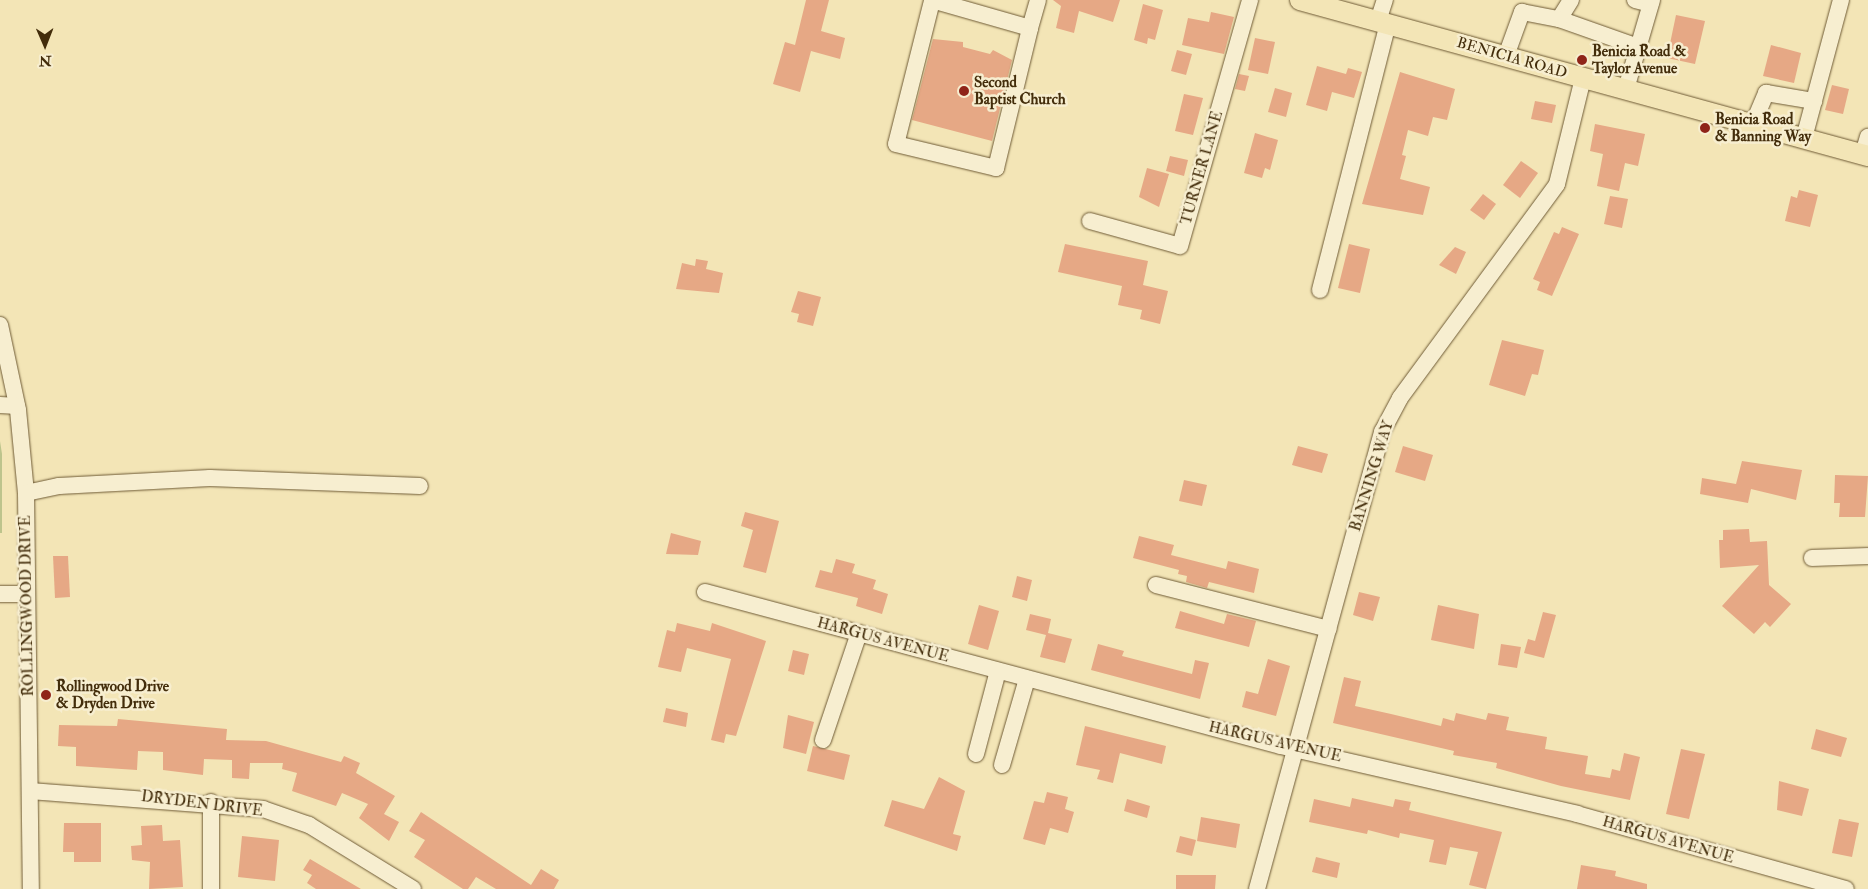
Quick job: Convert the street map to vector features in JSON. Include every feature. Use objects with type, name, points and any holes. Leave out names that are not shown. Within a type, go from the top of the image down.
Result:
[{"type":"main road","name":"BENICIA ROAD","points":[[1300,0],[1804,138],[1866,149]]},
{"type":"street","points":[[1030,28],[932,0],[896,144],[996,168],[1038,0]]},
{"type":"street","name":"TURNER LANE","points":[[1090,221],[1180,246],[1250,0]]},
{"type":"street","points":[[1320,290],[1383,22],[1385,0]]},
{"type":"street","points":[[1559,19],[1571,0]]},
{"type":"street","points":[[1626,89],[1652,2],[1635,0]]},
{"type":"street","points":[[1804,138],[1841,0]]},
{"type":"street","points":[[1506,56],[1522,12],[1559,19],[1638,46]]},
{"type":"street","name":"BANNING WAY","points":[[1256,889],[1298,746],[1328,630],[1388,419],[1557,184],[1583,78]]},
{"type":"street","points":[[1753,124],[1766,93],[1814,102]]},
{"type":"street","name":"ROLLINGWOOD DRIVE","points":[[0,324],[18,406],[26,493],[31,889]]},
{"type":"street","points":[[0,405],[18,406]]},
{"type":"street","points":[[26,493],[59,486],[210,478],[420,486]]},
{"type":"street","points":[[1812,558],[1868,556]]},
{"type":"street","points":[[1156,585],[1328,630]]},
{"type":"street","name":"HARGUS AVENUE","points":[[705,592],[1281,746],[1298,746],[1577,814],[1846,889]]},
{"type":"street","points":[[0,594],[27,594]]},
{"type":"street","points":[[824,740],[859,633]]},
{"type":"street","points":[[976,754],[998,671]]},
{"type":"street","points":[[1002,765],[1027,679]]},
{"type":"street","name":"DRYDEN DRIVE","points":[[30,791],[211,802],[262,809],[310,825],[413,889]]},
{"type":"street","points":[[211,802],[211,889]]},
{"type":"green space","points":[[0,441],[2,454],[2,533],[0,533]]},
{"type":"building","points":[[806,0],[829,0],[821,31],[845,38],[840,59],[811,51],[800,92],[773,84],[785,42],[795,45]]},
{"type":"building","points":[[1053,0],[1120,0],[1113,22],[1079,11],[1074,33],[1056,28],[1061,6]]},
{"type":"building","points":[[1143,4],[1163,10],[1155,40],[1148,38],[1147,44],[1134,40]]},
{"type":"building","points":[[1211,12],[1234,17],[1224,54],[1182,45],[1188,18],[1209,22]]},
{"type":"building","points":[[1676,15],[1705,21],[1695,64],[1667,58]]},
{"type":"building","points":[[1255,38],[1275,42],[1268,74],[1248,70]]},
{"type":"building","name":"Second Baptist Church","points":[[933,39],[963,42],[963,47],[990,54],[993,50],[1012,60],[992,141],[912,120]]},
{"type":"building","points":[[1771,45],[1801,53],[1794,83],[1763,76]]},
{"type":"building","points":[[1177,50],[1192,54],[1186,75],[1171,71]]},
{"type":"building","points":[[1317,66],[1346,74],[1348,68],[1362,72],[1354,98],[1332,92],[1327,111],[1306,105]]},
{"type":"building","points":[[1400,72],[1455,89],[1447,120],[1433,117],[1428,136],[1408,130],[1402,155],[1406,156],[1400,179],[1430,187],[1423,215],[1362,204]]},
{"type":"building","points":[[1239,74],[1249,76],[1245,91],[1235,89]]},
{"type":"building","points":[[1832,85],[1849,89],[1843,114],[1825,110]]},
{"type":"building","points":[[1275,88],[1292,93],[1286,117],[1268,112]]},
{"type":"building","points":[[1184,94],[1203,98],[1193,135],[1175,131]]},
{"type":"building","points":[[1535,101],[1556,105],[1552,123],[1531,119]]},
{"type":"building","points":[[1595,124],[1645,134],[1638,166],[1625,163],[1619,191],[1597,186],[1603,154],[1590,151]]},
{"type":"building","points":[[1255,133],[1278,140],[1270,170],[1265,168],[1262,178],[1244,173]]},
{"type":"building","points":[[1170,156],[1188,160],[1184,176],[1166,171]]},
{"type":"building","points":[[1521,161],[1538,173],[1520,198],[1503,185]]},
{"type":"building","points":[[1147,168],[1169,174],[1159,207],[1139,197]]},
{"type":"building","points":[[1799,190],[1818,195],[1810,227],[1785,221],[1791,196],[1797,198]]},
{"type":"building","points":[[1483,194],[1496,204],[1484,220],[1470,210]]},
{"type":"building","points":[[1610,196],[1628,199],[1622,228],[1604,224]]},
{"type":"building","points":[[1562,227],[1579,234],[1552,296],[1537,290],[1540,282],[1533,279],[1554,232],[1559,234]]},
{"type":"building","points":[[1065,244],[1148,261],[1143,285],[1168,291],[1160,324],[1140,319],[1142,310],[1118,305],[1122,286],[1058,272]]},
{"type":"building","points":[[1349,244],[1370,249],[1360,293],[1338,288]]},
{"type":"building","points":[[1455,247],[1466,252],[1456,274],[1439,265]]},
{"type":"building","points":[[696,259],[708,261],[706,269],[723,273],[719,293],[676,289],[682,263],[695,266]]},
{"type":"building","points":[[798,291],[821,297],[813,326],[797,322],[799,314],[791,312]]},
{"type":"building","points":[[1502,340],[1544,350],[1538,375],[1532,374],[1525,396],[1489,385]]},
{"type":"building","points":[[1298,446],[1328,454],[1322,473],[1292,465]]},
{"type":"building","points":[[1403,446],[1433,455],[1425,481],[1395,472]]},
{"type":"building","points":[[1742,461],[1802,470],[1796,500],[1751,489],[1748,503],[1700,494],[1702,478],[1736,484]]},
{"type":"building","points":[[1835,475],[1868,476],[1865,517],[1839,517],[1840,503],[1834,503]]},
{"type":"building","points":[[1184,480],[1207,485],[1202,506],[1179,501]]},
{"type":"building","points":[[745,512],[779,521],[766,573],[743,567],[753,530],[741,526]]},
{"type":"building","points":[[1749,529],[1750,542],[1767,541],[1769,585],[1791,604],[1770,627],[1765,622],[1754,634],[1722,606],[1759,565],[1720,568],[1719,540],[1723,540],[1723,530]]},
{"type":"building","points":[[671,533],[701,541],[698,555],[666,554]]},
{"type":"building","points":[[1139,536],[1174,545],[1171,555],[1226,569],[1228,561],[1259,569],[1254,593],[1209,582],[1207,588],[1186,582],[1187,576],[1178,574],[1179,570],[1133,558]]},
{"type":"building","points":[[53,556],[68,556],[70,597],[55,598]]},
{"type":"building","points":[[836,559],[855,564],[852,573],[876,580],[873,589],[888,594],[882,614],[856,606],[858,598],[815,587],[820,570],[832,573]]},
{"type":"building","points":[[1017,576],[1032,580],[1027,601],[1012,597]]},
{"type":"building","points":[[1359,592],[1380,597],[1373,621],[1353,615]]},
{"type":"building","points":[[979,605],[999,611],[988,650],[968,644]]},
{"type":"building","points":[[1438,605],[1479,614],[1474,649],[1431,640]]},
{"type":"building","points":[[1180,611],[1224,624],[1227,614],[1256,621],[1249,647],[1175,628]]},
{"type":"building","points":[[1543,612],[1556,615],[1544,658],[1524,653],[1528,639],[1535,641]]},
{"type":"building","points":[[1030,614],[1051,619],[1048,633],[1072,639],[1065,663],[1040,657],[1046,635],[1026,630]]},
{"type":"building","points":[[677,623],[710,631],[712,623],[766,641],[736,736],[726,734],[724,743],[711,740],[731,659],[687,648],[681,672],[658,667],[667,630],[675,632]]},
{"type":"building","points":[[1098,644],[1124,651],[1122,656],[1192,674],[1195,660],[1209,663],[1200,699],[1091,670]]},
{"type":"building","points":[[1501,644],[1521,647],[1517,668],[1498,665]]},
{"type":"building","points":[[793,650],[809,654],[804,675],[788,671]]},
{"type":"building","points":[[1268,659],[1290,666],[1276,716],[1242,707],[1246,691],[1258,694]]},
{"type":"building","points":[[1344,677],[1361,681],[1355,706],[1441,726],[1443,718],[1454,721],[1456,713],[1486,720],[1488,713],[1509,717],[1506,730],[1547,737],[1545,749],[1588,756],[1585,774],[1610,778],[1612,769],[1620,771],[1624,753],[1640,757],[1630,800],[1561,786],[1496,768],[1497,763],[1453,755],[1454,751],[1333,723]]},
{"type":"building","points":[[666,708],[688,713],[686,727],[663,722]]},
{"type":"building","points":[[788,715],[814,722],[806,754],[783,748]]},
{"type":"building","points":[[118,719],[227,729],[226,740],[266,741],[341,762],[344,756],[360,763],[356,773],[395,796],[384,814],[399,822],[389,841],[359,818],[368,804],[342,793],[336,806],[292,791],[297,773],[282,769],[283,763],[250,763],[249,779],[232,778],[232,760],[204,759],[203,775],[163,770],[163,752],[138,751],[137,770],[76,766],[76,747],[58,746],[59,725],[117,726]]},
{"type":"building","points":[[1085,726],[1166,746],[1162,764],[1120,753],[1113,783],[1097,779],[1100,770],[1076,765]]},
{"type":"building","points":[[1816,729],[1847,738],[1841,757],[1811,749]]},
{"type":"building","points":[[813,746],[850,755],[844,780],[807,771]]},
{"type":"building","points":[[1681,749],[1705,754],[1689,819],[1666,814]]},
{"type":"building","points":[[939,777],[965,791],[953,834],[961,836],[957,851],[884,826],[892,800],[924,809]]},
{"type":"building","points":[[1779,781],[1809,789],[1802,816],[1777,810]]},
{"type":"building","points":[[1047,792],[1068,797],[1065,809],[1074,812],[1068,833],[1050,828],[1045,845],[1023,839],[1034,801],[1044,803]]},
{"type":"building","points":[[1352,798],[1393,807],[1395,799],[1411,802],[1409,810],[1502,832],[1486,889],[1469,885],[1478,852],[1450,847],[1446,865],[1429,862],[1434,840],[1400,833],[1399,838],[1368,830],[1367,834],[1309,822],[1314,799],[1350,807]]},
{"type":"building","points":[[1127,799],[1150,806],[1147,818],[1124,811]]},
{"type":"building","points":[[421,812],[531,885],[541,869],[559,880],[554,889],[496,889],[476,877],[468,889],[463,889],[414,857],[425,840],[409,831]]},
{"type":"building","points":[[1201,817],[1240,824],[1236,848],[1197,841]]},
{"type":"building","points":[[1839,819],[1859,823],[1852,857],[1832,853]]},
{"type":"building","points":[[64,823],[101,823],[101,862],[74,862],[74,852],[63,852]]},
{"type":"building","points":[[162,825],[163,841],[180,840],[183,887],[149,889],[150,862],[132,860],[131,846],[142,845],[141,826]]},
{"type":"building","points":[[242,836],[279,840],[275,881],[238,877]]},
{"type":"building","points":[[1180,836],[1196,840],[1192,856],[1176,852]]},
{"type":"building","points":[[1316,857],[1340,863],[1337,878],[1312,872]]},
{"type":"building","points":[[310,859],[361,889],[316,889],[307,883],[312,875],[303,870]]},
{"type":"building","points":[[1581,865],[1616,871],[1615,876],[1647,884],[1647,889],[1577,889]]},
{"type":"building","points":[[1176,875],[1216,875],[1215,889],[1176,889]]},
{"type":"place","name":"Benicia Road & Taylor Avenue","points":[[1582,60]]},
{"type":"place","name":"Second Baptist Church","points":[[964,91]]},
{"type":"place","name":"Benicia Road & Banning Way","points":[[1705,128]]},
{"type":"place","name":"Rollingwood Drive & Dryden Drive","points":[[46,695]]}]
